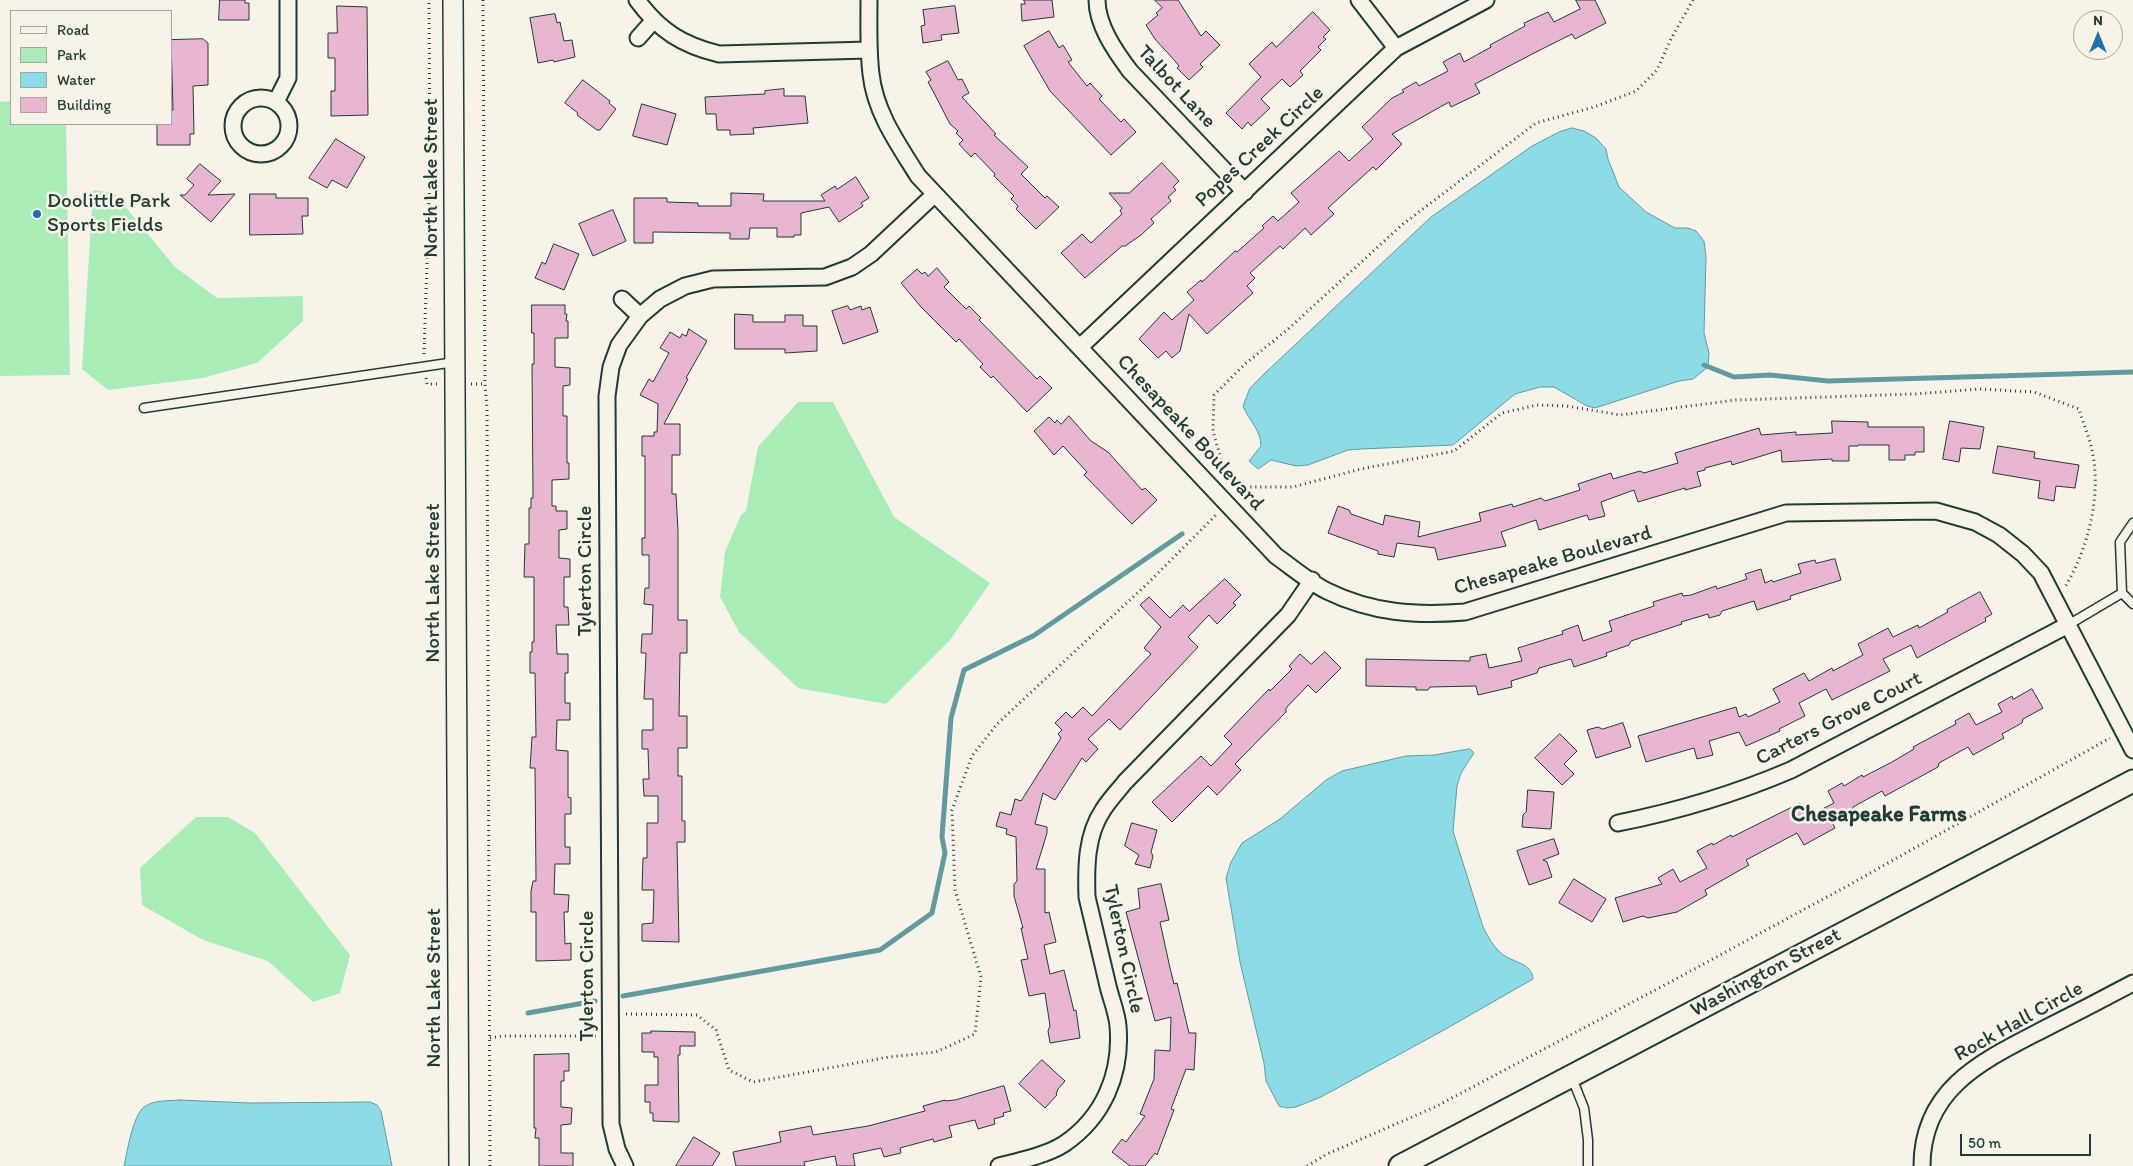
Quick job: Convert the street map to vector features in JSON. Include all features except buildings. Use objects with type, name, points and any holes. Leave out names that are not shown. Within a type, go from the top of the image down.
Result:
[{"type":"main road","name":"Washington Street","points":[[1400,1166],[2133,781]]},
{"type":"street","points":[[276,102],[288,78],[288,0]]},
{"type":"street","name":"North Lake Street","points":[[453,0],[459,1166]]},
{"type":"street","points":[[636,0],[674,38],[696,49],[719,54],[869,50]]},
{"type":"street","name":"Chesapeake Boulevard","points":[[869,0],[871,76],[878,103],[888,128],[918,176],[1276,556],[1326,590],[1360,605],[1394,613],[1432,615],[1465,612],[1786,513],[1936,511],[1975,522],[1999,535],[2023,554],[2041,573],[2133,750]]},
{"type":"street","name":"Talbot Lane","points":[[1097,0],[1097,11],[1120,58],[1245,192]]},
{"type":"street","points":[[1359,0],[1396,48]]},
{"type":"street","name":"Popes Creek Circle","points":[[1080,347],[1396,48],[1486,0]]},
{"type":"street","points":[[638,38],[654,20]]},
{"type":"street","name":"Tylerton Circle","points":[[625,1166],[616,1149],[611,1124],[609,1036],[607,396],[611,367],[619,345],[640,316],[660,298],[685,286],[713,279],[825,277],[852,267],[871,254],[935,194]]},
{"type":"street","points":[[622,299],[640,316]]},
{"type":"street","name":"Tylerton Circle","points":[[999,1166],[1024,1160],[1063,1144],[1082,1129],[1106,1100],[1116,1073],[1119,1050],[1118,1025],[1087,897],[1086,875],[1090,841],[1102,811],[1125,782],[1288,615],[1312,580]]},
{"type":"street","name":"Carters Grove Court","points":[[1618,823],[1671,812],[1748,788],[1782,773],[2068,625]]},
{"type":"street","name":"Rock Hall Circle","points":[[1922,1166],[1922,1152],[1928,1124],[1943,1097],[1957,1081],[1987,1059],[2133,983]]},
{"type":"lane","points":[[144,408],[455,362]]},
{"type":"lane","points":[[2133,523],[2120,542],[2122,593],[2133,604]]},
{"type":"lane","points":[[2068,625],[2122,593]]},
{"type":"lane","points":[[1571,1075],[1584,1108],[1588,1140],[1588,1166]]},
{"type":"path","points":[[429,0],[430,170],[424,366],[427,384],[485,384]]},
{"type":"path","points":[[483,0],[485,384],[487,408],[490,1166]]},
{"type":"path","points":[[1693,0],[1672,37],[1657,70],[1636,91],[1594,108],[1536,124],[1403,224],[1288,330],[1245,364],[1214,395],[1213,431],[1224,470],[1244,487],[1293,487],[1361,469],[1454,451],[1502,413],[1537,405],[1568,406],[1620,415],[1736,400],[1914,394],[1980,389],[2034,392],[2079,409],[2092,451],[2094,483],[2089,527],[2077,563],[2056,602]]},
{"type":"path","points":[[609,1013],[696,1015],[716,1030],[729,1070],[753,1082],[889,1057],[936,1052],[975,1034],[981,977],[955,890],[952,810],[972,756],[997,724],[1146,585],[1244,487]]},
{"type":"path","points":[[1308,1166],[1327,1154],[1435,1107],[1674,980],[1849,885],[2123,731]]},
{"type":"path","points":[[490,1038],[503,1036],[609,1036]]},
{"type":"green space","points":[[10,101],[10,125],[66,125],[70,375],[0,376],[0,102]]},
{"type":"green space","points":[[93,190],[114,193],[175,267],[217,298],[303,296],[303,321],[257,363],[203,378],[108,390],[82,369]]},
{"type":"green space","points":[[798,402],[833,402],[894,517],[990,583],[950,640],[886,704],[798,688],[739,632],[720,597],[725,552],[741,515],[746,511],[758,447]]},
{"type":"green space","points":[[196,817],[228,817],[255,833],[350,955],[340,993],[313,1002],[268,961],[203,940],[142,905],[140,868]]},
{"type":"water","points":[[1572,128],[1584,131],[1596,138],[1606,149],[1619,187],[1646,212],[1675,228],[1688,228],[1696,231],[1704,241],[1706,257],[1704,333],[1709,353],[1708,367],[1693,379],[1679,381],[1595,408],[1587,406],[1554,387],[1540,387],[1515,394],[1453,445],[1348,450],[1308,465],[1296,466],[1271,460],[1258,469],[1249,461],[1261,446],[1257,430],[1243,406],[1250,388],[1431,217],[1532,146],[1559,132]]},
{"type":"water","points":[[1470,749],[1474,753],[1461,773],[1457,786],[1453,831],[1483,927],[1501,953],[1529,969],[1533,979],[1321,1097],[1296,1107],[1287,1108],[1279,1106],[1266,1081],[1264,1063],[1240,962],[1226,878],[1231,862],[1242,843],[1280,819],[1326,780],[1342,771],[1406,756],[1434,755]]},
{"type":"water","points":[[179,1100],[250,1103],[370,1102],[377,1105],[381,1111],[392,1166],[124,1166],[131,1134],[140,1111],[152,1103]]},
{"type":"waterway","points":[[1704,365],[1734,377],[1770,375],[1828,381],[2133,372]]},
{"type":"waterway","points":[[623,996],[880,950],[932,913],[945,853],[942,837],[951,718],[964,670],[1033,636],[1182,534]]},
{"type":"waterway","points":[[528,1013],[595,1001]]},
{"type":"place","name":"Doolittle Park Sports Fields","points":[[37,214]]},
{"type":"district","name":"Chesapeake Farms","points":[[1879,815]]}]
